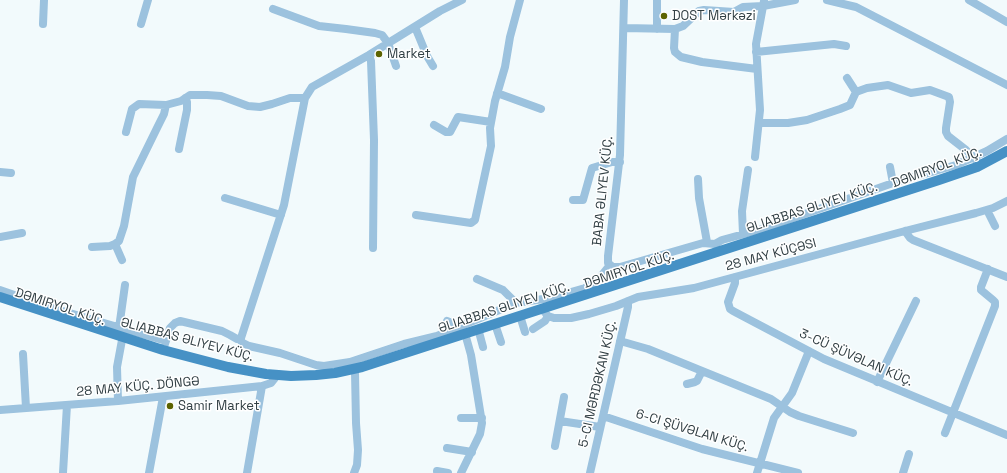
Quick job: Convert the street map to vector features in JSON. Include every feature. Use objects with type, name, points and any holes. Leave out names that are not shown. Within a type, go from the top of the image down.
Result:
[{"type":"main road","name":"ƏLIABBAS ƏLIYEV KÜÇ.","points":[[0,297],[165,345],[214,363],[254,372],[291,376],[316,375],[362,367],[545,312],[714,246],[939,180],[977,161],[1007,151]]},
{"type":"main road","name":"DƏMIRYOL KÜÇ.","points":[[0,301],[200,363],[243,373],[275,378],[302,380],[316,378],[355,372],[545,312],[954,178],[981,168],[1007,154]]},
{"type":"street","points":[[44,0],[44,24]]},
{"type":"street","points":[[141,24],[148,0]]},
{"type":"street","points":[[239,339],[243,332],[281,215],[288,187],[305,98],[309,90],[314,84],[369,55],[440,11],[462,0]]},
{"type":"street","points":[[416,215],[473,222],[476,218],[491,146],[491,122],[497,93],[506,67],[510,37],[520,0]]},
{"type":"street","name":"BABA ƏLIYEV KÜÇ.","points":[[624,0],[620,162],[608,256],[610,265],[616,268],[684,247],[714,246]]},
{"type":"street","points":[[657,0],[657,29]]},
{"type":"street","points":[[624,28],[675,29],[683,26],[699,11],[734,12],[743,7],[795,0]]},
{"type":"street","points":[[827,0],[856,7],[1007,85]]},
{"type":"street","points":[[969,0],[1007,22]]},
{"type":"street","points":[[755,156],[760,123],[760,96],[756,52],[757,37],[764,3]]},
{"type":"street","points":[[273,9],[319,26],[382,35],[388,43],[396,66]]},
{"type":"street","points":[[414,27],[433,66]]},
{"type":"street","points":[[675,29],[674,48],[675,52],[681,57],[696,61],[757,69]]},
{"type":"street","points":[[756,52],[834,44],[846,46]]},
{"type":"street","points":[[369,55],[371,61],[374,140],[373,248]]},
{"type":"street","points":[[847,78],[856,92]]},
{"type":"street","points":[[760,123],[788,123],[807,120],[850,105],[856,92],[867,88],[888,85],[911,93],[930,90],[949,97],[950,102],[946,132],[948,136],[977,161]]},
{"type":"street","points":[[497,93],[541,108]]},
{"type":"street","points":[[126,132],[132,109],[139,104],[166,105],[194,95],[215,95],[254,107],[266,106],[290,98],[305,98]]},
{"type":"street","points":[[179,149],[187,110],[187,102],[185,98]]},
{"type":"street","points":[[92,247],[115,244],[119,241],[122,234],[133,177],[161,120],[166,105]]},
{"type":"street","points":[[434,125],[446,132],[450,132],[458,117],[491,122]]},
{"type":"street","name":"DƏMIRYOL KÜÇ.","points":[[714,246],[722,240],[762,229],[892,183],[956,165],[977,161],[1007,139]]},
{"type":"street","points":[[573,200],[583,200],[592,168],[612,162],[620,162]]},
{"type":"street","points":[[890,167],[892,183]]},
{"type":"street","points":[[742,234],[742,211],[748,170]]},
{"type":"street","points":[[0,172],[11,173]]},
{"type":"street","points":[[698,179],[699,198],[714,246]]},
{"type":"street","points":[[224,198],[281,215]]},
{"type":"street","name":"28 MAY KÜÇƏSI","points":[[545,312],[557,319],[571,318],[609,309],[643,295],[694,288],[987,210],[1007,201]]},
{"type":"street","points":[[987,210],[995,226]]},
{"type":"street","points":[[905,231],[913,240],[1007,277]]},
{"type":"street","points":[[0,237],[22,233]]},
{"type":"street","points":[[115,244],[122,260]]},
{"type":"street","name":"DƏMIRYOL KÜÇ.","points":[[165,345],[172,325],[180,321],[222,332],[235,339],[239,339],[249,346],[280,353],[316,365],[324,366],[356,360],[404,344],[436,336],[516,303],[550,298],[585,288],[598,280],[610,265]]},
{"type":"street","points":[[945,433],[995,306],[995,302],[981,290],[988,269]]},
{"type":"street","name":"3-CÜ ŞÜVƏLAN KÜÇ.","points":[[735,277],[735,283],[728,302],[730,309],[809,351],[878,382],[1007,435]]},
{"type":"street","points":[[477,279],[504,290],[516,303]]},
{"type":"street","points":[[119,328],[125,285]]},
{"type":"street","points":[[0,290],[119,328],[165,345]]},
{"type":"street","name":"5-CI MƏRDƏKAN KÜÇ.","points":[[590,473],[628,307],[628,301]]},
{"type":"street","points":[[878,382],[916,301]]},
{"type":"street","points":[[533,329],[541,324],[545,312]]},
{"type":"street","points":[[521,319],[525,332]]},
{"type":"street","points":[[448,322],[452,323],[456,327]]},
{"type":"street","points":[[496,327],[501,342]]},
{"type":"street","points":[[479,332],[483,347]]},
{"type":"street","points":[[461,473],[480,434],[482,418],[471,355],[466,337]]},
{"type":"street","points":[[118,401],[117,367],[122,340]]},
{"type":"street","points":[[620,341],[638,345],[771,399],[799,416],[853,433]]},
{"type":"street","points":[[757,473],[774,418],[792,392],[809,351]]},
{"type":"street","points":[[23,354],[26,408]]},
{"type":"street","points":[[687,384],[697,381],[702,371]]},
{"type":"street","points":[[354,473],[357,465],[358,454],[355,372]]},
{"type":"street","name":"28 MAY KÜÇ. DÖNGƏ","points":[[0,410],[163,397],[262,386],[271,383],[275,378]]},
{"type":"street","points":[[247,473],[262,386]]},
{"type":"street","points":[[149,473],[163,397]]},
{"type":"street","points":[[555,446],[564,397]]},
{"type":"street","points":[[63,473],[67,405]]},
{"type":"street","points":[[603,416],[702,449],[798,473]]},
{"type":"street","points":[[461,418],[482,418]]},
{"type":"street","points":[[560,421],[600,427]]},
{"type":"street","points":[[447,448],[472,452]]},
{"type":"street","points":[[903,473],[910,454]]},
{"type":"street","points":[[437,471],[448,473]]},
{"type":"place","name":"DOST Mərkəzi","points":[[664,16]]},
{"type":"place","name":"Market","points":[[379,54]]},
{"type":"place","name":"Samir Market","points":[[170,406]]}]
